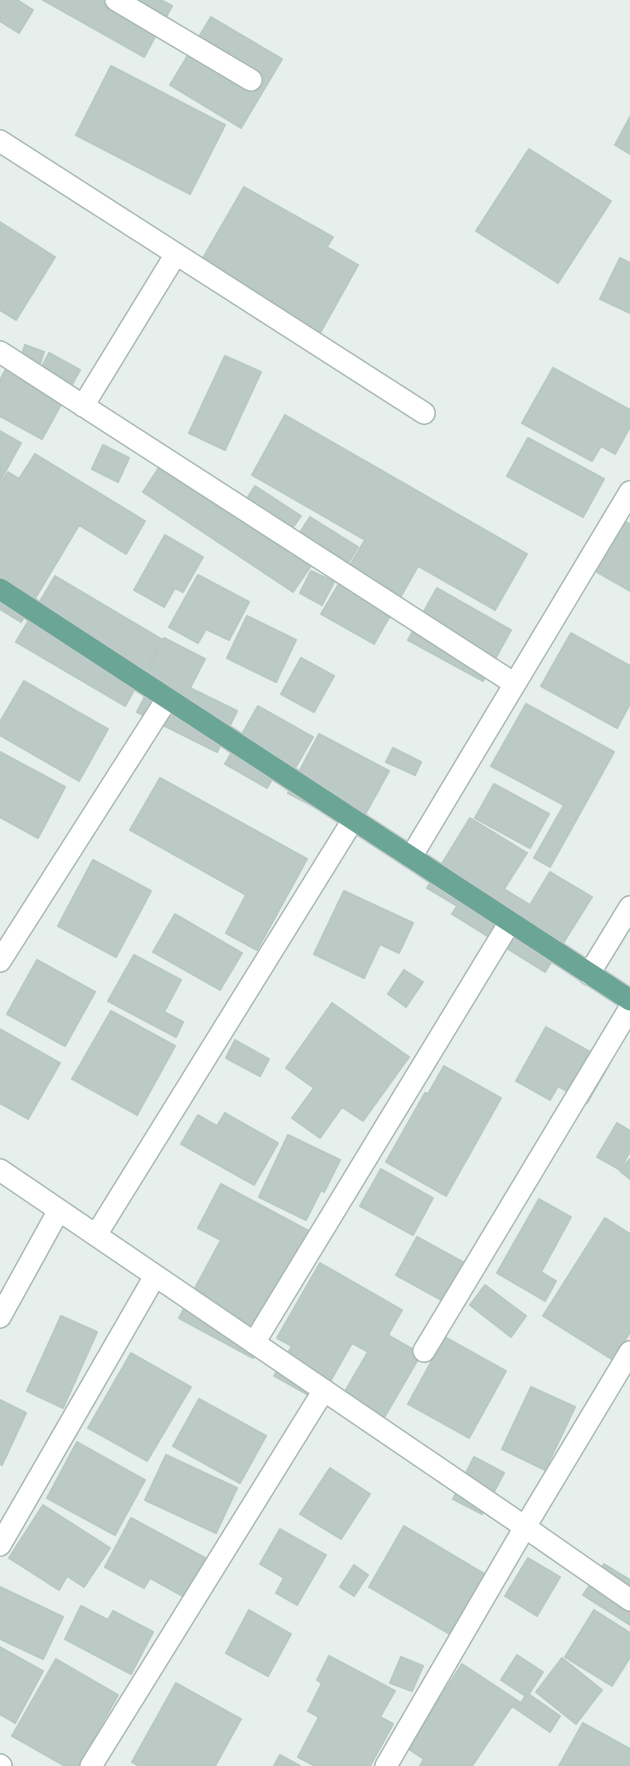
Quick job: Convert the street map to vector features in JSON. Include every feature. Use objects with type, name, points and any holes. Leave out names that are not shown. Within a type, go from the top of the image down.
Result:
[{"type":"main road","points":[[0,589],[630,1000]]},
{"type":"street","points":[[116,0],[251,80]]},
{"type":"street","points":[[0,141],[424,413]]},
{"type":"street","points":[[83,406],[176,254]]},
{"type":"street","points":[[0,352],[514,684]]},
{"type":"street","points":[[411,857],[630,492]]},
{"type":"street","points":[[0,961],[167,699]]},
{"type":"street","points":[[96,1236],[353,820]]},
{"type":"street","points":[[589,974],[630,907]]},
{"type":"street","points":[[254,1343],[510,922]]},
{"type":"street","points":[[424,1352],[630,1008]]},
{"type":"street","points":[[0,1170],[630,1600]]},
{"type":"street","points":[[0,1317],[59,1210]]},
{"type":"street","points":[[0,1545],[155,1276]]},
{"type":"street","points":[[386,1766],[630,1352]]},
{"type":"street","points":[[90,1766],[324,1390]]},
{"type":"building","points":[[0,0],[17,0],[33,10],[19,33],[0,21]]},
{"type":"building","points":[[43,0],[161,0],[172,6],[144,57]]},
{"type":"building","points":[[211,17],[282,59],[241,128],[170,85]]},
{"type":"building","points":[[111,66],[225,125],[190,194],[76,135]]},
{"type":"building","points":[[630,117],[630,154],[615,145]]},
{"type":"building","points":[[529,149],[611,201],[558,283],[476,231]]},
{"type":"building","points":[[244,187],[333,237],[327,247],[358,265],[320,333],[199,265]]},
{"type":"building","points":[[0,222],[55,257],[16,320],[0,310]]},
{"type":"building","points":[[620,258],[630,263],[630,313],[600,299]]},
{"type":"building","points":[[25,345],[44,352],[35,379],[16,372]]},
{"type":"building","points":[[49,353],[80,370],[42,439],[0,416],[0,380],[6,369],[33,384]]},
{"type":"building","points":[[225,356],[261,372],[225,450],[189,433]]},
{"type":"building","points":[[553,368],[630,410],[630,427],[615,454],[601,446],[592,461],[522,423]]},
{"type":"building","points":[[285,415],[527,554],[495,610],[418,566],[374,644],[321,614],[365,540],[252,475]]},
{"type":"building","points":[[0,431],[21,443],[0,481]]},
{"type":"building","points":[[528,438],[604,479],[583,517],[507,476]]},
{"type":"building","points":[[103,445],[129,458],[118,482],[92,469]]},
{"type":"building","points":[[35,454],[145,521],[126,554],[79,525],[21,622],[0,609],[0,485],[8,472],[19,479]]},
{"type":"building","points":[[160,466],[239,511],[255,486],[301,516],[284,540],[315,560],[293,592],[143,492]]},
{"type":"building","points":[[310,517],[358,547],[337,581],[295,540]]},
{"type":"building","points":[[623,521],[630,524],[630,591],[595,571]]},
{"type":"building","points":[[165,535],[203,557],[183,592],[175,588],[164,607],[134,590]]},
{"type":"building","points":[[311,571],[334,582],[322,605],[300,593]]},
{"type":"building","points":[[198,575],[249,602],[229,640],[206,629],[198,643],[169,627]]},
{"type":"building","points":[[55,576],[163,640],[125,706],[16,642]]},
{"type":"building","points":[[437,588],[511,630],[483,681],[408,640]]},
{"type":"building","points":[[247,616],[296,640],[276,682],[227,658]]},
{"type":"building","points":[[571,633],[630,666],[630,704],[617,728],[541,686]]},
{"type":"building","points":[[164,638],[205,659],[190,688],[237,711],[217,752],[137,712],[153,681],[145,677]]},
{"type":"building","points":[[301,658],[334,676],[314,712],[281,694]]},
{"type":"building","points":[[24,681],[108,729],[79,781],[0,735],[0,722]]},
{"type":"building","points":[[526,704],[614,752],[550,867],[534,858],[564,805],[491,766]]},
{"type":"building","points":[[258,706],[313,737],[294,770],[281,763],[267,788],[225,764]]},
{"type":"building","points":[[319,734],[389,771],[357,829],[288,793]]},
{"type":"building","points":[[393,748],[421,762],[415,775],[386,762]]},
{"type":"building","points":[[0,752],[65,787],[38,838],[0,817]]},
{"type":"building","points":[[160,778],[307,859],[257,950],[226,933],[246,895],[130,830]]},
{"type":"building","points":[[494,784],[549,814],[530,848],[475,818]]},
{"type":"building","points":[[470,818],[527,853],[504,889],[530,905],[550,872],[592,897],[545,972],[452,914],[457,906],[427,888]]},
{"type":"building","points":[[93,860],[151,891],[116,957],[58,926]]},
{"type":"building","points":[[344,891],[413,923],[399,953],[380,944],[364,978],[314,954]]},
{"type":"building","points":[[175,914],[242,953],[220,990],[153,952]]},
{"type":"building","points":[[134,955],[181,980],[164,1012],[183,1022],[176,1037],[108,1001]]},
{"type":"building","points":[[37,960],[95,992],[65,1046],[7,1014]]},
{"type":"building","points":[[404,970],[423,982],[406,1007],[388,994]]},
{"type":"building","points":[[332,1003],[409,1057],[363,1121],[342,1107],[320,1138],[292,1118],[314,1088],[286,1068]]},
{"type":"building","points":[[111,1011],[175,1046],[137,1115],[72,1079]]},
{"type":"building","points":[[546,1027],[610,1063],[587,1103],[558,1086],[550,1100],[516,1081]]},
{"type":"building","points":[[0,1029],[60,1063],[28,1119],[0,1103]]},
{"type":"building","points":[[235,1040],[269,1059],[260,1076],[226,1058]]},
{"type":"building","points":[[444,1066],[501,1098],[446,1196],[386,1162],[425,1093],[428,1094]]},
{"type":"building","points":[[225,1113],[278,1143],[254,1185],[181,1144],[198,1115],[217,1126]]},
{"type":"building","points":[[617,1123],[630,1131],[630,1151],[620,1170],[597,1157]]},
{"type":"building","points":[[288,1135],[340,1160],[306,1220],[259,1197]]},
{"type":"building","points":[[630,1159],[630,1179],[620,1171]]},
{"type":"building","points":[[381,1169],[433,1198],[413,1235],[360,1206]]},
{"type":"building","points":[[221,1184],[318,1236],[253,1358],[179,1318],[221,1240],[198,1228]]},
{"type":"building","points":[[539,1199],[571,1217],[541,1272],[556,1281],[545,1301],[497,1273]]},
{"type":"building","points":[[605,1218],[630,1234],[630,1332],[613,1360],[543,1316]]},
{"type":"building","points":[[417,1237],[468,1265],[447,1303],[396,1275]]},
{"type":"building","points":[[320,1263],[402,1310],[388,1335],[421,1354],[381,1423],[340,1400],[368,1352],[352,1343],[319,1401],[274,1376],[292,1346],[277,1338]]},
{"type":"building","points":[[485,1285],[526,1316],[511,1337],[470,1305]]},
{"type":"building","points":[[61,1316],[97,1332],[63,1408],[27,1391]]},
{"type":"building","points":[[445,1337],[506,1371],[469,1438],[408,1404]]},
{"type":"building","points":[[131,1353],[191,1387],[147,1461],[88,1428]]},
{"type":"building","points":[[531,1387],[575,1407],[545,1470],[502,1449]]},
{"type":"building","points":[[199,1399],[266,1436],[240,1483],[173,1446]]},
{"type":"building","points":[[0,1400],[26,1413],[2,1465],[0,1464]]},
{"type":"building","points":[[77,1442],[145,1480],[115,1535],[47,1498]]},
{"type":"building","points":[[166,1455],[237,1488],[216,1533],[145,1500]]},
{"type":"building","points":[[474,1457],[504,1473],[482,1514],[453,1499]]},
{"type":"building","points":[[330,1468],[370,1494],[341,1539],[300,1514]]},
{"type":"building","points":[[43,1505],[110,1548],[84,1587],[67,1576],[59,1590],[9,1558]]},
{"type":"building","points":[[131,1518],[205,1558],[184,1597],[150,1578],[144,1588],[105,1567]]},
{"type":"building","points":[[404,1526],[488,1576],[453,1636],[369,1587]]},
{"type":"building","points":[[280,1529],[326,1555],[297,1605],[276,1593],[284,1578],[260,1564]]},
{"type":"building","points":[[528,1558],[560,1577],[537,1616],[505,1596]]},
{"type":"building","points":[[604,1564],[630,1580],[630,1625],[583,1595]]},
{"type":"building","points":[[354,1565],[368,1575],[354,1596],[340,1587]]},
{"type":"building","points":[[0,1587],[63,1617],[43,1659],[0,1639]]},
{"type":"building","points":[[81,1606],[108,1620],[113,1611],[153,1632],[131,1674],[65,1639]]},
{"type":"building","points":[[249,1610],[291,1634],[268,1676],[226,1653]]},
{"type":"building","points":[[594,1610],[630,1633],[630,1657],[612,1686],[565,1657]]},
{"type":"building","points":[[0,1647],[43,1671],[15,1723],[0,1714]]},
{"type":"building","points":[[517,1655],[543,1672],[527,1697],[501,1680]]},
{"type":"building","points":[[329,1656],[395,1691],[380,1717],[393,1724],[370,1766],[315,1766],[298,1757],[319,1717],[308,1711],[322,1683],[317,1680]]},
{"type":"building","points":[[401,1657],[423,1666],[412,1691],[390,1683]]},
{"type":"building","points":[[562,1658],[602,1690],[576,1724],[536,1692]]},
{"type":"building","points":[[56,1659],[118,1695],[78,1766],[65,1766],[12,1736]]},
{"type":"building","points":[[462,1664],[521,1703],[527,1693],[560,1716],[550,1732],[512,1706],[472,1766],[420,1766],[424,1759],[407,1748]]},
{"type":"building","points":[[176,1683],[241,1719],[215,1766],[139,1766],[132,1762]]},
{"type":"building","points":[[583,1723],[630,1749],[630,1766],[559,1766]]},
{"type":"building","points":[[280,1755],[300,1766],[274,1766]]}]
